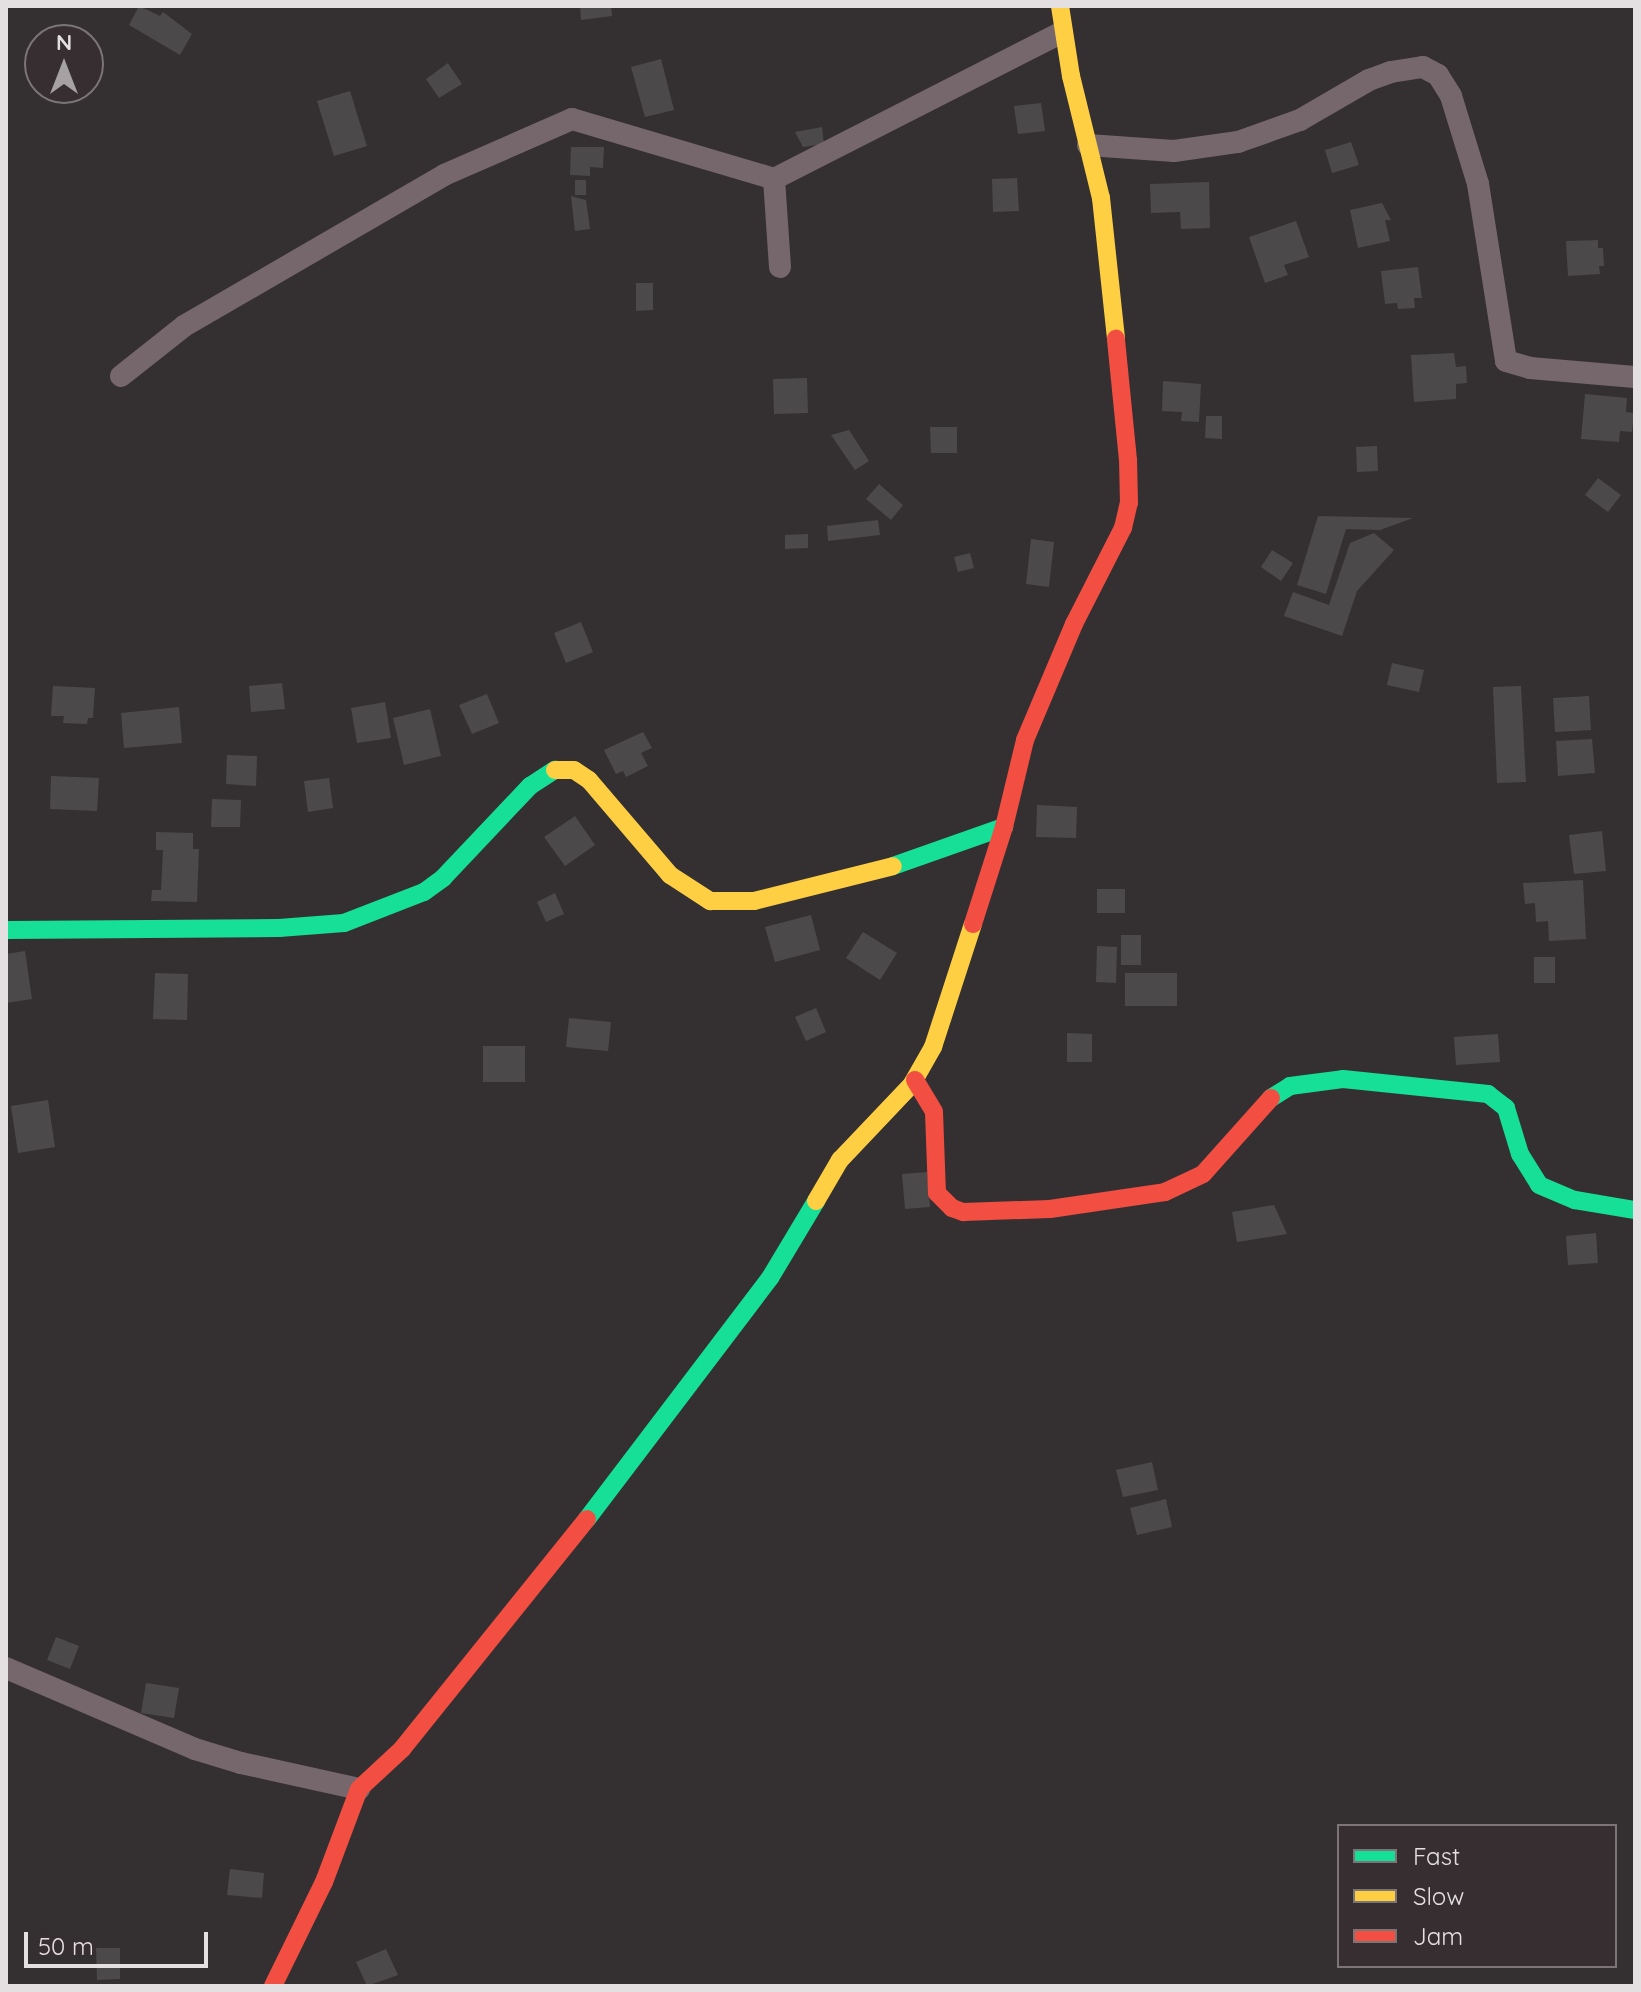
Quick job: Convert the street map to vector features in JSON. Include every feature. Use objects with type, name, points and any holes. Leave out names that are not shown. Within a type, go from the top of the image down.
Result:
[{"type":"street","points":[[273,1986],[324,1882],[359,1789],[418,1729],[597,1507],[770,1278],[840,1160],[915,1080],[944,1020],[1004,827],[1013,781],[1040,700],[1123,528],[1129,503],[1128,460],[1107,243],[1062,32],[1060,6]]},
{"type":"street","points":[[121,376],[184,326],[444,175],[572,119],[774,179],[1062,32]]},
{"type":"street","points":[[1088,145],[1174,151],[1238,142],[1300,120],[1369,80],[1391,72],[1423,67],[1438,75],[1451,96],[1478,184],[1506,361],[1530,368],[1635,377]]},
{"type":"street","points":[[774,179],[780,267]]},
{"type":"street","points":[[6,930],[279,928],[344,923],[424,892],[443,878],[530,786],[546,773],[560,769],[574,770],[589,780],[670,875],[710,901],[754,901],[810,889],[897,865],[1004,827]]},
{"type":"street","points":[[915,1080],[934,1112],[937,1193],[952,1208],[963,1212],[1050,1209],[1165,1192],[1209,1169],[1269,1099],[1279,1092],[1313,1080],[1343,1079],[1488,1094],[1506,1108],[1520,1154],[1539,1185],[1575,1200],[1635,1210]]},
{"type":"street","points":[[6,1668],[195,1749],[241,1763],[359,1789]]},
{"type":"building","points":[[139,6],[160,16],[163,12],[192,34],[180,55],[129,25]]},
{"type":"building","points":[[580,6],[611,6],[612,16],[581,20]]},
{"type":"building","points":[[661,59],[674,110],[645,117],[631,67]]},
{"type":"building","points":[[448,63],[462,84],[439,98],[426,79]]},
{"type":"building","points":[[350,91],[367,146],[334,156],[317,101]]},
{"type":"building","points":[[1041,103],[1045,131],[1018,134],[1014,106]]},
{"type":"building","points":[[822,127],[824,144],[803,147],[795,132]]},
{"type":"building","points":[[1351,142],[1359,165],[1332,173],[1325,150]]},
{"type":"building","points":[[571,147],[604,147],[603,168],[590,167],[590,176],[570,175]]},
{"type":"building","points":[[1017,178],[1019,211],[993,212],[992,179]]},
{"type":"building","points":[[575,180],[586,180],[586,195],[575,195]]},
{"type":"building","points":[[1209,182],[1210,228],[1181,229],[1180,212],[1151,213],[1150,184]]},
{"type":"building","points":[[571,196],[586,200],[590,229],[575,231]]},
{"type":"building","points":[[1382,203],[1391,220],[1385,220],[1390,241],[1358,248],[1350,210]]},
{"type":"building","points":[[1296,221],[1309,257],[1284,265],[1288,275],[1265,283],[1249,237]]},
{"type":"building","points":[[1598,240],[1598,248],[1603,248],[1604,266],[1599,266],[1600,274],[1568,276],[1566,241]]},
{"type":"building","points":[[1418,267],[1422,298],[1414,298],[1415,308],[1398,309],[1397,303],[1385,304],[1381,271]]},
{"type":"building","points":[[636,283],[653,283],[653,310],[636,311]]},
{"type":"building","points":[[1454,353],[1456,367],[1466,366],[1467,383],[1456,384],[1456,399],[1414,402],[1411,355]]},
{"type":"building","points":[[807,378],[808,413],[774,414],[773,379]]},
{"type":"building","points":[[1163,381],[1201,384],[1199,422],[1181,421],[1182,412],[1162,411]]},
{"type":"building","points":[[1585,394],[1627,398],[1626,412],[1634,413],[1632,432],[1620,431],[1619,442],[1581,439]]},
{"type":"building","points":[[1206,416],[1222,416],[1222,439],[1205,438]]},
{"type":"building","points":[[930,427],[957,427],[957,453],[931,453]]},
{"type":"building","points":[[849,430],[869,461],[855,470],[831,435]]},
{"type":"building","points":[[1377,446],[1378,471],[1357,472],[1356,447]]},
{"type":"building","points":[[1598,478],[1621,495],[1608,512],[1585,495]]},
{"type":"building","points":[[879,484],[903,505],[891,520],[866,499]]},
{"type":"building","points":[[1318,516],[1413,518],[1380,530],[1346,529],[1326,594],[1297,585]]},
{"type":"building","points":[[878,520],[880,535],[828,541],[827,526]]},
{"type":"building","points":[[1374,533],[1394,550],[1357,591],[1342,636],[1284,616],[1293,592],[1329,605],[1350,543]]},
{"type":"building","points":[[808,534],[808,548],[785,549],[785,535]]},
{"type":"building","points":[[1031,539],[1054,542],[1049,587],[1026,584]]},
{"type":"building","points":[[1272,550],[1293,563],[1281,581],[1261,567]]},
{"type":"building","points":[[970,553],[974,568],[958,572],[954,557]]},
{"type":"building","points":[[581,622],[593,652],[566,663],[554,633]]},
{"type":"building","points":[[1392,663],[1424,670],[1419,692],[1387,685]]},
{"type":"building","points":[[282,683],[285,709],[251,712],[249,686]]},
{"type":"building","points":[[53,686],[95,688],[93,718],[88,718],[87,724],[63,723],[64,716],[51,716]]},
{"type":"building","points":[[1521,686],[1526,782],[1497,783],[1493,687]]},
{"type":"building","points":[[487,694],[499,723],[472,734],[459,705]]},
{"type":"building","points":[[1589,696],[1591,730],[1555,732],[1553,698]]},
{"type":"building","points":[[385,702],[391,738],[357,743],[351,708]]},
{"type":"building","points":[[179,707],[182,743],[124,748],[121,713]]},
{"type":"building","points":[[430,709],[441,756],[404,765],[393,718]]},
{"type":"building","points":[[643,732],[652,748],[641,753],[648,766],[626,777],[623,771],[616,774],[604,750]]},
{"type":"building","points":[[1592,739],[1595,773],[1558,776],[1556,741]]},
{"type":"building","points":[[227,755],[257,756],[256,786],[226,784]]},
{"type":"building","points":[[51,776],[99,778],[97,811],[50,809]]},
{"type":"building","points":[[329,778],[333,808],[308,812],[304,781]]},
{"type":"building","points":[[212,799],[241,800],[240,827],[211,827]]},
{"type":"building","points":[[1037,805],[1077,807],[1076,838],[1036,837]]},
{"type":"building","points":[[575,816],[595,845],[565,866],[544,837]]},
{"type":"building","points":[[1602,831],[1606,871],[1574,874],[1569,835]]},
{"type":"building","points":[[156,832],[193,833],[193,849],[199,849],[197,902],[151,901],[152,890],[161,890],[163,850],[156,850]]},
{"type":"building","points":[[1583,880],[1586,939],[1549,941],[1548,921],[1536,922],[1535,903],[1525,904],[1523,883]]},
{"type":"building","points":[[1097,889],[1125,889],[1125,913],[1097,913]]},
{"type":"building","points":[[555,893],[564,914],[546,922],[537,902]]},
{"type":"building","points":[[811,915],[820,950],[775,962],[765,927]]},
{"type":"building","points":[[863,932],[897,953],[880,980],[846,958]]},
{"type":"building","points":[[1121,935],[1141,935],[1141,965],[1121,965]]},
{"type":"building","points":[[1097,946],[1117,947],[1116,983],[1096,982]]},
{"type":"building","points":[[25,951],[32,999],[6,1003],[6,954]]},
{"type":"building","points":[[1534,957],[1555,957],[1555,983],[1534,983]]},
{"type":"building","points":[[155,973],[188,974],[187,1020],[153,1019]]},
{"type":"building","points":[[1125,973],[1177,973],[1177,1006],[1125,1006]]},
{"type":"building","points":[[816,1008],[826,1032],[806,1041],[795,1017]]},
{"type":"building","points":[[569,1018],[611,1022],[608,1051],[566,1047]]},
{"type":"building","points":[[1067,1033],[1092,1034],[1092,1062],[1067,1062]]},
{"type":"building","points":[[1498,1034],[1500,1062],[1456,1065],[1454,1037]]},
{"type":"building","points":[[483,1046],[525,1046],[525,1082],[483,1082]]},
{"type":"building","points":[[48,1100],[55,1147],[18,1153],[11,1106]]},
{"type":"building","points":[[927,1172],[930,1207],[905,1209],[902,1174]]},
{"type":"building","points":[[1274,1205],[1287,1234],[1237,1242],[1232,1212]]},
{"type":"building","points":[[1596,1233],[1598,1263],[1568,1265],[1566,1236]]},
{"type":"building","points":[[1152,1462],[1158,1490],[1123,1497],[1116,1470]]},
{"type":"building","points":[[1166,1499],[1172,1527],[1137,1535],[1130,1508]]},
{"type":"building","points":[[56,1637],[79,1646],[70,1669],[47,1660]]},
{"type":"building","points":[[146,1683],[179,1688],[174,1718],[141,1713]]},
{"type":"building","points":[[230,1869],[264,1873],[262,1898],[227,1895]]},
{"type":"building","points":[[96,1948],[120,1948],[120,1979],[97,1980]]},
{"type":"building","points":[[386,1949],[398,1975],[367,1986],[356,1962]]},
{"type":"traffic: fast","points":[[6,930],[279,928],[344,923],[424,892],[443,878],[530,786],[555,770]]},
{"type":"traffic: fast","points":[[893,866],[1004,827]]},
{"type":"traffic: fast","points":[[1271,1098],[1290,1086],[1343,1079],[1488,1094],[1506,1108],[1520,1154],[1539,1185],[1575,1200],[1635,1210]]},
{"type":"traffic: fast","points":[[587,1519],[770,1278],[816,1201]]},
{"type":"traffic: slow","points":[[1060,6],[1071,76],[1101,198],[1116,339]]},
{"type":"traffic: slow","points":[[555,770],[574,770],[589,780],[670,875],[710,901],[754,901],[893,866]]},
{"type":"traffic: slow","points":[[816,1201],[840,1160],[912,1084],[933,1047],[973,924]]},
{"type":"traffic: jam","points":[[973,924],[1004,827],[1025,740],[1074,624],[1123,528],[1129,503],[1128,460],[1116,339]]},
{"type":"traffic: jam","points":[[915,1080],[934,1112],[937,1193],[952,1208],[963,1212],[1050,1209],[1165,1192],[1203,1174],[1271,1098]]},
{"type":"traffic: jam","points":[[273,1986],[324,1882],[359,1789],[402,1749],[587,1519]]}]
